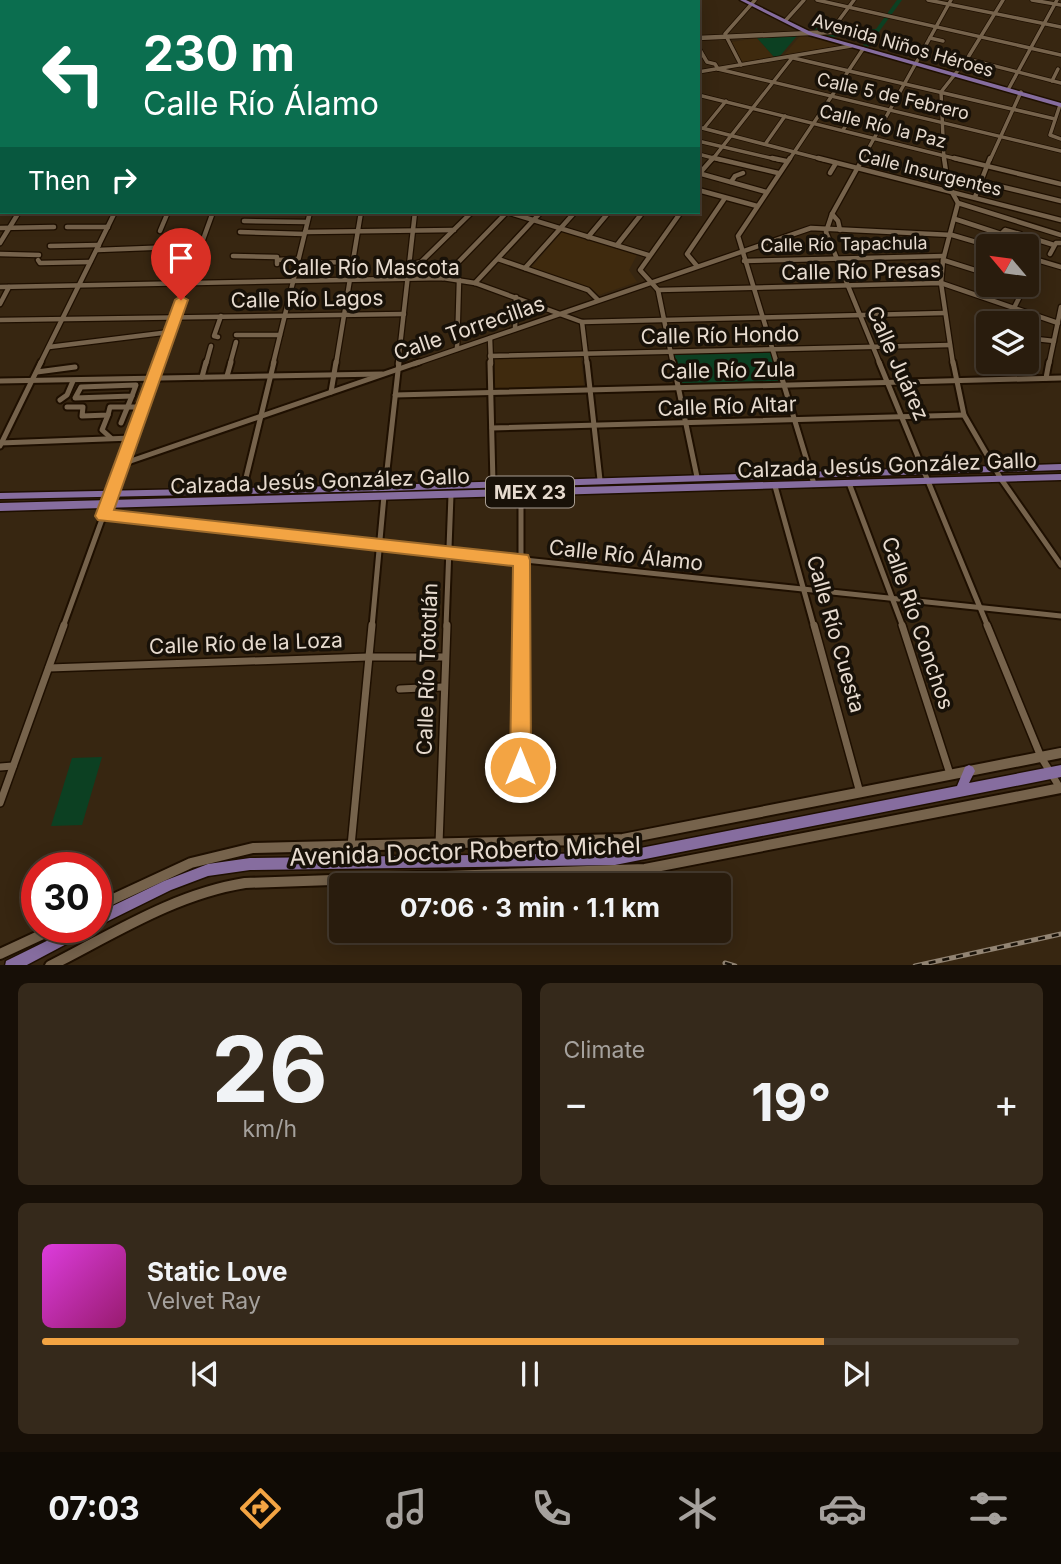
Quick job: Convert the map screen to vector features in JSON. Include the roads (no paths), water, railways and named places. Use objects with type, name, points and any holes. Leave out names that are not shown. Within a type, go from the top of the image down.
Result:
[{"type":"main road","name":"Avenida Niños Héroes","points":[[749,1],[804,31],[1009,87],[1061,104]]},
{"type":"main road","points":[[782,32],[790,29],[787,22]]},
{"type":"main road","name":"Avenida Niños Héroes","points":[[804,31],[819,32],[917,63]]},
{"type":"main road","points":[[725,35],[804,31]]},
{"type":"main road","points":[[700,37],[804,31],[830,34],[831,31]]},
{"type":"main road","name":"Avenida Niños Héroes","points":[[1009,87],[1061,104]]},
{"type":"main road","name":"Calzada Jesús González Gallo","points":[[0,496],[243,490],[451,495],[527,482],[1061,467]]},
{"type":"main road","name":"Calzada Jesús González Gallo","points":[[0,507],[493,488],[521,493],[1061,477]]},
{"type":"main road","name":"Avenida Doctor Roberto Michel","points":[[112,899],[191,862],[230,851],[637,837],[1061,753]]},
{"type":"main road","points":[[961,790],[969,771]]},
{"type":"main road","name":"Avenida Doctor Roberto Michel","points":[[112,913],[168,885],[208,870],[250,864],[615,859],[1056,772]]},
{"type":"main road","name":"Avenida Doctor Roberto Michel","points":[[529,873],[645,869],[1061,788]]},
{"type":"main road","points":[[867,809],[874,825]]},
{"type":"main road","points":[[518,842],[518,860]]},
{"type":"main road","points":[[386,873],[387,862]]},
{"type":"main road","name":"Avenida Doctor Roberto Michel","points":[[50,965],[181,899],[219,887],[273,881],[329,880]]},
{"type":"main road","points":[[0,954],[24,943]]},
{"type":"main road","points":[[11,965],[55,943]]},
{"type":"street","points":[[787,22],[804,0]]},
{"type":"street","points":[[817,0],[1061,55]]},
{"type":"street","points":[[831,31],[854,0]]},
{"type":"street","points":[[928,0],[950,2],[1061,27]]},
{"type":"street","points":[[1003,0],[967,59],[941,92],[943,155],[948,185],[958,204],[952,235],[943,258],[941,283],[955,379],[964,415],[1001,479],[1061,565]]},
{"type":"street","points":[[1032,0],[1056,2],[1061,5]]},
{"type":"street","points":[[741,65],[725,35],[749,1]]},
{"type":"street","points":[[826,229],[950,2]]},
{"type":"street","points":[[1009,87],[1056,2]]},
{"type":"street","points":[[930,38],[943,41]]},
{"type":"street","points":[[700,72],[851,46]]},
{"type":"street","points":[[814,484],[741,252],[739,233],[863,49]]},
{"type":"street","points":[[700,50],[706,62],[715,64],[718,69]]},
{"type":"street","points":[[790,58],[1055,119]]},
{"type":"street","points":[[700,173],[733,135],[790,58]]},
{"type":"street","points":[[967,59],[1061,83]]},
{"type":"street","points":[[1052,81],[1060,67]]},
{"type":"street","name":"Calle 5 de Febrero","points":[[718,69],[1061,151]]},
{"type":"street","points":[[975,197],[999,136],[1021,92]]},
{"type":"street","name":"Calle Río la Paz","points":[[700,96],[1061,184]]},
{"type":"street","points":[[704,128],[726,102]]},
{"type":"street","points":[[1061,104],[1051,136],[1061,139]]},
{"type":"street","points":[[766,144],[785,116]]},
{"type":"street","points":[[843,130],[850,119]]},
{"type":"street","name":"Calle Insurgentes","points":[[700,127],[1061,219]]},
{"type":"street","points":[[700,142],[786,161]]},
{"type":"street","points":[[700,155],[778,173]]},
{"type":"street","points":[[830,173],[836,163]]},
{"type":"street","points":[[731,182],[735,176],[743,173]]},
{"type":"street","points":[[700,174],[766,192]]},
{"type":"street","points":[[982,181],[1061,201]]},
{"type":"street","points":[[700,191],[757,206]]},
{"type":"street","points":[[697,266],[688,258],[687,252],[725,198]]},
{"type":"street","points":[[958,204],[1061,235]]},
{"type":"street","points":[[0,243],[18,214]]},
{"type":"street","points":[[1,444],[115,214]]},
{"type":"street","points":[[160,232],[167,214]]},
{"type":"street","points":[[0,803],[212,214]]},
{"type":"street","points":[[243,490],[309,214]]},
{"type":"street","points":[[331,392],[361,214]]},
{"type":"street","points":[[351,846],[378,545],[415,214]]},
{"type":"street","points":[[410,265],[421,262],[470,214]]},
{"type":"street","points":[[443,278],[505,214]]},
{"type":"street","points":[[514,214],[648,255]]},
{"type":"street","points":[[475,283],[539,214]]},
{"type":"street","points":[[525,268],[573,214]]},
{"type":"street","points":[[588,237],[607,214]]},
{"type":"street","points":[[617,246],[641,214]]},
{"type":"street","points":[[679,214],[648,255],[640,270],[658,290],[697,477]]},
{"type":"street","points":[[832,214],[838,221],[839,230]]},
{"type":"street","points":[[955,219],[1001,234],[1005,230],[1020,234]]},
{"type":"street","points":[[244,221],[307,222]]},
{"type":"street","points":[[0,228],[54,227]]},
{"type":"street","points":[[67,228],[108,227]]},
{"type":"street","name":"Calle Torrecillas","points":[[122,464],[811,228],[952,235]]},
{"type":"street","name":"Calle Juárez","points":[[826,229],[846,286],[904,418],[1041,757],[1056,772],[1061,788]]},
{"type":"street","points":[[240,232],[454,230]]},
{"type":"street","points":[[952,235],[976,242]]},
{"type":"street","points":[[1040,241],[1054,245],[1061,243]]},
{"type":"street","points":[[1050,254],[1054,245]]},
{"type":"street","points":[[50,246],[201,246]]},
{"type":"street","points":[[0,254],[39,257],[39,262],[90,262]]},
{"type":"street","points":[[233,256],[276,257],[278,262],[352,262]]},
{"type":"street","name":"Calle Río Tapachula","points":[[744,261],[943,258],[976,270]]},
{"type":"street","points":[[498,259],[588,289],[598,300]]},
{"type":"street","points":[[1040,262],[1061,267]]},
{"type":"street","name":"Calle Río Mascota","points":[[0,287],[443,278],[475,283],[582,322],[945,313]]},
{"type":"street","points":[[457,349],[459,280]]},
{"type":"street","name":"Calle Río Presas","points":[[658,290],[941,283],[976,294]]},
{"type":"street","points":[[0,304],[9,287]]},
{"type":"street","points":[[515,329],[516,297]]},
{"type":"street","name":"Calle Río Presas","points":[[986,298],[1058,323]]},
{"type":"street","points":[[1014,308],[1019,298]]},
{"type":"street","points":[[1046,378],[1061,307]]},
{"type":"street","name":"Calle Río Lagos","points":[[0,320],[404,314]]},
{"type":"street","points":[[218,337],[214,336],[221,316]]},
{"type":"street","points":[[582,322],[600,480]]},
{"type":"street","points":[[49,346],[170,332]]},
{"type":"street","points":[[227,376],[236,339],[280,335]]},
{"type":"street","points":[[490,338],[493,488]]},
{"type":"street","points":[[1039,339],[1054,341]]},
{"type":"street","name":"Calle Río Hondo","points":[[490,356],[950,345]]},
{"type":"street","points":[[202,377],[211,346]]},
{"type":"street","points":[[63,369],[65,360]]},
{"type":"street","points":[[37,372],[75,367]]},
{"type":"street","points":[[132,396],[75,398],[81,387],[153,379],[334,373],[386,374]]},
{"type":"street","name":"Calle Río Zula","points":[[395,395],[1061,378]]},
{"type":"street","points":[[60,400],[67,395],[73,381]]},
{"type":"street","points":[[0,382],[73,381],[136,386],[121,423]]},
{"type":"street","points":[[111,438],[102,430],[117,383]]},
{"type":"street","points":[[67,407],[83,407],[82,416],[108,415]]},
{"type":"street","points":[[110,407],[143,407]]},
{"type":"street","name":"Calle Río Altar","points":[[492,428],[964,415]]},
{"type":"street","points":[[1,444],[9,440],[132,438]]},
{"type":"street","name":"Calle Río Conchos","points":[[849,483],[894,599],[951,775]]},
{"type":"street","name":"Calle Río Cuesta","points":[[775,486],[860,793]]},
{"type":"street","points":[[520,767],[521,493]]},
{"type":"street","name":"Calle Río Tototlán","points":[[439,844],[451,495]]},
{"type":"street","name":"Calle Río Álamo","points":[[104,516],[1061,617]]},
{"type":"street","name":"Calle Río de la Loza","points":[[49,668],[368,657],[444,657]]},
{"type":"street","points":[[400,689],[443,687]]},
{"type":"street","points":[[0,767],[13,766]]},
{"type":"railway","points":[[920,965],[1061,934]]},
{"type":"railway","points":[[725,963],[732,965]]}]
